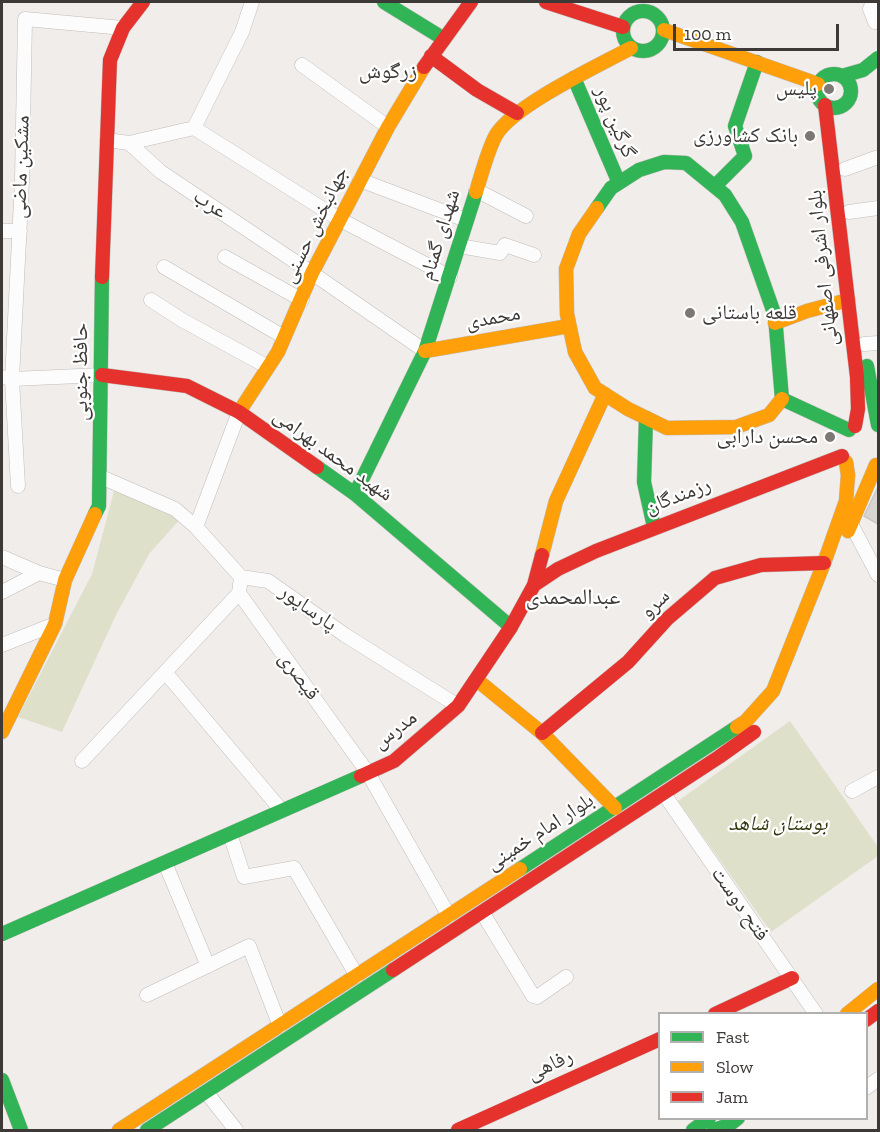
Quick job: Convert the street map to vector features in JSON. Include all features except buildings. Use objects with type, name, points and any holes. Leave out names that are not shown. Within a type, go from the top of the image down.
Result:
[{"type":"street","name":"حافظ جنوبی","points":[[2,732],[55,624],[65,580],[99,506],[102,281],[110,60],[123,28],[143,2]]},
{"type":"street","points":[[194,128],[242,32],[252,2]]},
{"type":"street","points":[[384,2],[444,39]]},
{"type":"street","name":"جهانبخش حسنی","points":[[239,412],[284,337],[312,273],[388,127],[431,56],[471,2]]},
{"type":"street","points":[[546,2],[571,6],[623,27]]},
{"type":"street","points":[[651,12],[661,2]]},
{"type":"street","points":[[873,2],[870,9],[875,22]]},
{"type":"street","points":[[639,11],[651,12],[660,19],[664,30],[662,42],[653,50],[642,52],[631,48],[624,38],[623,27],[629,17],[639,11]]},
{"type":"street","name":"مشکین ماضی","points":[[18,486],[7,378],[20,231],[25,19],[123,28]]},
{"type":"street","points":[[664,30],[818,84]]},
{"type":"street","name":"شهدای گمنام","points":[[355,494],[425,351],[466,220],[496,135],[517,113],[574,78],[631,48]]},
{"type":"street","points":[[431,56],[477,90],[517,113]]},
{"type":"street","points":[[842,76],[863,70],[879,58]]},
{"type":"street","points":[[715,186],[745,156],[735,126],[757,62]]},
{"type":"street","points":[[302,65],[388,127]]},
{"type":"street","points":[[851,93],[849,83],[837,74],[826,76],[818,84],[818,95],[832,106],[847,102],[851,93],[879,71]]},
{"type":"street","name":"گرگین پور","points":[[574,78],[619,183]]},
{"type":"street","name":"بلوار اشرفی اصفهانی","points":[[832,106],[845,169],[868,380],[879,425]]},
{"type":"street","name":"بلوار اشرفی اصفهانی","points":[[832,106],[848,300],[857,377],[858,409],[852,428],[841,442],[844,459]]},
{"type":"street","points":[[107,140],[129,143],[194,128],[339,219],[450,277]]},
{"type":"street","name":"عرب","points":[[129,143],[161,172],[425,351]]},
{"type":"street","points":[[845,169],[879,157]]},
{"type":"street","points":[[664,162],[686,162],[715,186],[725,195],[742,222],[765,285],[775,323],[782,399],[769,415],[736,427],[667,428],[595,388],[575,352],[567,314],[566,269],[579,234],[612,188],[639,170],[664,162]]},
{"type":"street","points":[[360,180],[466,220]]},
{"type":"street","points":[[476,190],[526,216]]},
{"type":"street","points":[[849,212],[879,208]]},
{"type":"street","points":[[2,231],[20,231]]},
{"type":"street","points":[[459,246],[500,253],[505,245],[534,255]]},
{"type":"street","points":[[225,257],[302,300]]},
{"type":"street","points":[[164,267],[284,337]]},
{"type":"street","points":[[151,300],[268,367]]},
{"type":"street","points":[[775,323],[807,310],[848,300]]},
{"type":"street","name":"محمدی","points":[[425,351],[569,326]]},
{"type":"street","points":[[864,344],[879,344]]},
{"type":"street","points":[[7,378],[102,375]]},
{"type":"street","name":"شهید محمد بهرامی","points":[[102,375],[187,386],[239,412],[355,494],[512,627]]},
{"type":"street","name":"مدرس","points":[[2,934],[394,761],[458,706],[512,627],[534,585],[556,501],[605,394]]},
{"type":"street","points":[[782,399],[852,428],[870,426],[879,432]]},
{"type":"street","points":[[196,527],[239,412]]},
{"type":"street","points":[[646,418],[644,482],[654,527]]},
{"type":"street","points":[[844,459],[851,466],[863,470],[877,464]]},
{"type":"street","name":"رزمندگان","points":[[534,585],[549,573],[582,557],[654,527],[844,459]]},
{"type":"street","name":"بلوار امام خمینی","points":[[119,1131],[746,721],[763,704],[780,676],[824,563],[846,501],[848,476],[844,459]]},
{"type":"street","name":"بلوار امام خمینی","points":[[147,1131],[719,758],[756,730],[785,697],[851,524],[877,464]]},
{"type":"street","points":[[82,762],[239,593],[241,577],[196,527],[175,509],[100,477]]},
{"type":"street","points":[[851,524],[879,575]]},
{"type":"street","points":[[2,557],[39,573],[65,580]]},
{"type":"street","name":"سرو","points":[[542,733],[628,662],[667,619],[715,578],[761,565],[824,563]]},
{"type":"street","points":[[2,592],[39,573]]},
{"type":"street","name":"پارساپور","points":[[241,577],[268,580],[345,635],[458,706]]},
{"type":"street","name":"قیصری","points":[[239,593],[368,773],[449,916]]},
{"type":"street","points":[[2,645],[55,624]]},
{"type":"street","points":[[165,672],[282,811]]},
{"type":"street","points":[[477,680],[542,733],[615,808]]},
{"type":"street","points":[[852,791],[879,777]]},
{"type":"street","name":"فتح دوست","points":[[664,794],[815,1012]]},
{"type":"street","points":[[230,834],[244,877],[294,868],[357,976]]},
{"type":"street","points":[[165,862],[208,966]]},
{"type":"street","points":[[482,912],[534,996],[537,997],[566,977]]},
{"type":"street","points":[[147,995],[249,946],[280,1026]]},
{"type":"street","points":[[719,1012],[792,978]]},
{"type":"street","points":[[850,1012],[879,989]]},
{"type":"street","name":"رفاهی","points":[[458,1131],[658,1040]]},
{"type":"street","points":[[2,1080],[21,1131]]},
{"type":"street","points":[[206,1092],[236,1131]]},
{"type":"street","points":[[693,1131],[708,1120]]},
{"type":"street","points":[[714,1131],[736,1120]]},
{"type":"green space","points":[[117,480],[182,517],[149,554],[116,615],[62,732],[18,717],[92,574]]},
{"type":"green space","name":"بوستان شاهد","points":[[790,721],[878,847],[878,856],[771,932],[678,801]]},
{"type":"traffic: fast","points":[[384,2],[444,39]]},
{"type":"traffic: fast","points":[[643,11],[651,12],[657,17],[662,23],[663,31],[662,39],[657,45],[651,50],[643,51],[635,50],[629,45],[624,39],[623,31],[624,23],[629,17],[635,12],[643,11]]},
{"type":"traffic: fast","points":[[842,76],[863,70],[878,58]]},
{"type":"traffic: fast","points":[[715,186],[745,156],[735,126],[757,62]]},
{"type":"traffic: fast","points":[[834,74],[846,79],[851,91],[846,103],[834,108],[822,103],[817,91],[822,79],[834,74]]},
{"type":"traffic: fast","points":[[574,78],[619,183]]},
{"type":"traffic: fast","points":[[597,208],[611,188],[639,170],[664,162],[686,163],[725,195],[742,222],[775,316],[782,399],[849,430]]},
{"type":"traffic: fast","points":[[355,494],[425,351],[476,192]]},
{"type":"traffic: fast","points":[[95,514],[99,506],[102,277]]},
{"type":"traffic: fast","points":[[867,366],[878,425]]},
{"type":"traffic: fast","points":[[646,418],[644,482],[654,527]]},
{"type":"traffic: fast","points":[[317,467],[355,494],[511,627]]},
{"type":"traffic: fast","points":[[520,869],[737,727]]},
{"type":"traffic: fast","points":[[2,934],[361,776]]},
{"type":"traffic: fast","points":[[147,1130],[393,970]]},
{"type":"traffic: fast","points":[[2,1080],[21,1130]]},
{"type":"traffic: fast","points":[[693,1130],[706,1120]]},
{"type":"traffic: fast","points":[[714,1130],[729,1125],[735,1120]]},
{"type":"traffic: slow","points":[[664,30],[818,84]]},
{"type":"traffic: slow","points":[[476,192],[493,141],[506,123],[538,99],[631,48]]},
{"type":"traffic: slow","points":[[239,412],[278,352],[312,273],[388,127],[424,67]]},
{"type":"traffic: slow","points":[[597,208],[579,234],[566,269],[567,314],[575,352],[595,388],[628,409],[667,428],[736,427],[769,415],[782,399]]},
{"type":"traffic: slow","points":[[775,323],[807,311],[848,300]]},
{"type":"traffic: slow","points":[[425,351],[569,326]]},
{"type":"traffic: slow","points":[[542,555],[556,501],[605,394]]},
{"type":"traffic: slow","points":[[737,727],[746,721],[773,691],[846,501],[848,475],[846,462]]},
{"type":"traffic: slow","points":[[848,531],[876,465]]},
{"type":"traffic: slow","points":[[2,732],[55,624],[65,580],[95,514]]},
{"type":"traffic: slow","points":[[477,680],[542,733],[615,808]]},
{"type":"traffic: slow","points":[[119,1130],[520,869]]},
{"type":"traffic: slow","points":[[849,1012],[878,989]]},
{"type":"traffic: jam","points":[[102,277],[110,60],[123,28],[143,2]]},
{"type":"traffic: jam","points":[[424,67],[471,2]]},
{"type":"traffic: jam","points":[[546,2],[623,27]]},
{"type":"traffic: jam","points":[[431,56],[477,90],[517,113]]},
{"type":"traffic: jam","points":[[825,105],[857,377],[858,409],[855,426]]},
{"type":"traffic: jam","points":[[102,375],[187,386],[239,412],[317,467]]},
{"type":"traffic: jam","points":[[534,585],[558,569],[596,551],[842,456]]},
{"type":"traffic: jam","points":[[361,776],[394,761],[458,706],[511,627],[534,585],[542,555]]},
{"type":"traffic: jam","points":[[542,733],[628,662],[667,619],[715,578],[761,565],[824,563]]},
{"type":"traffic: jam","points":[[393,970],[754,732]]},
{"type":"traffic: jam","points":[[719,1012],[792,978]]},
{"type":"traffic: jam","points":[[868,1018],[878,1011]]},
{"type":"traffic: jam","points":[[458,1130],[658,1040]]},
{"type":"place","name":"پلیس","points":[[829,89]]},
{"type":"place","name":"بانک کشاورزی","points":[[810,136]]},
{"type":"place","name":"قلعه باستانی","points":[[690,313]]},
{"type":"place","name":"محسن دارابی","points":[[830,437]]},
{"type":"district","name":"زرگوش","points":[[388,72]]},
{"type":"district","name":"عبدالمحمدی","points":[[573,598]]}]
